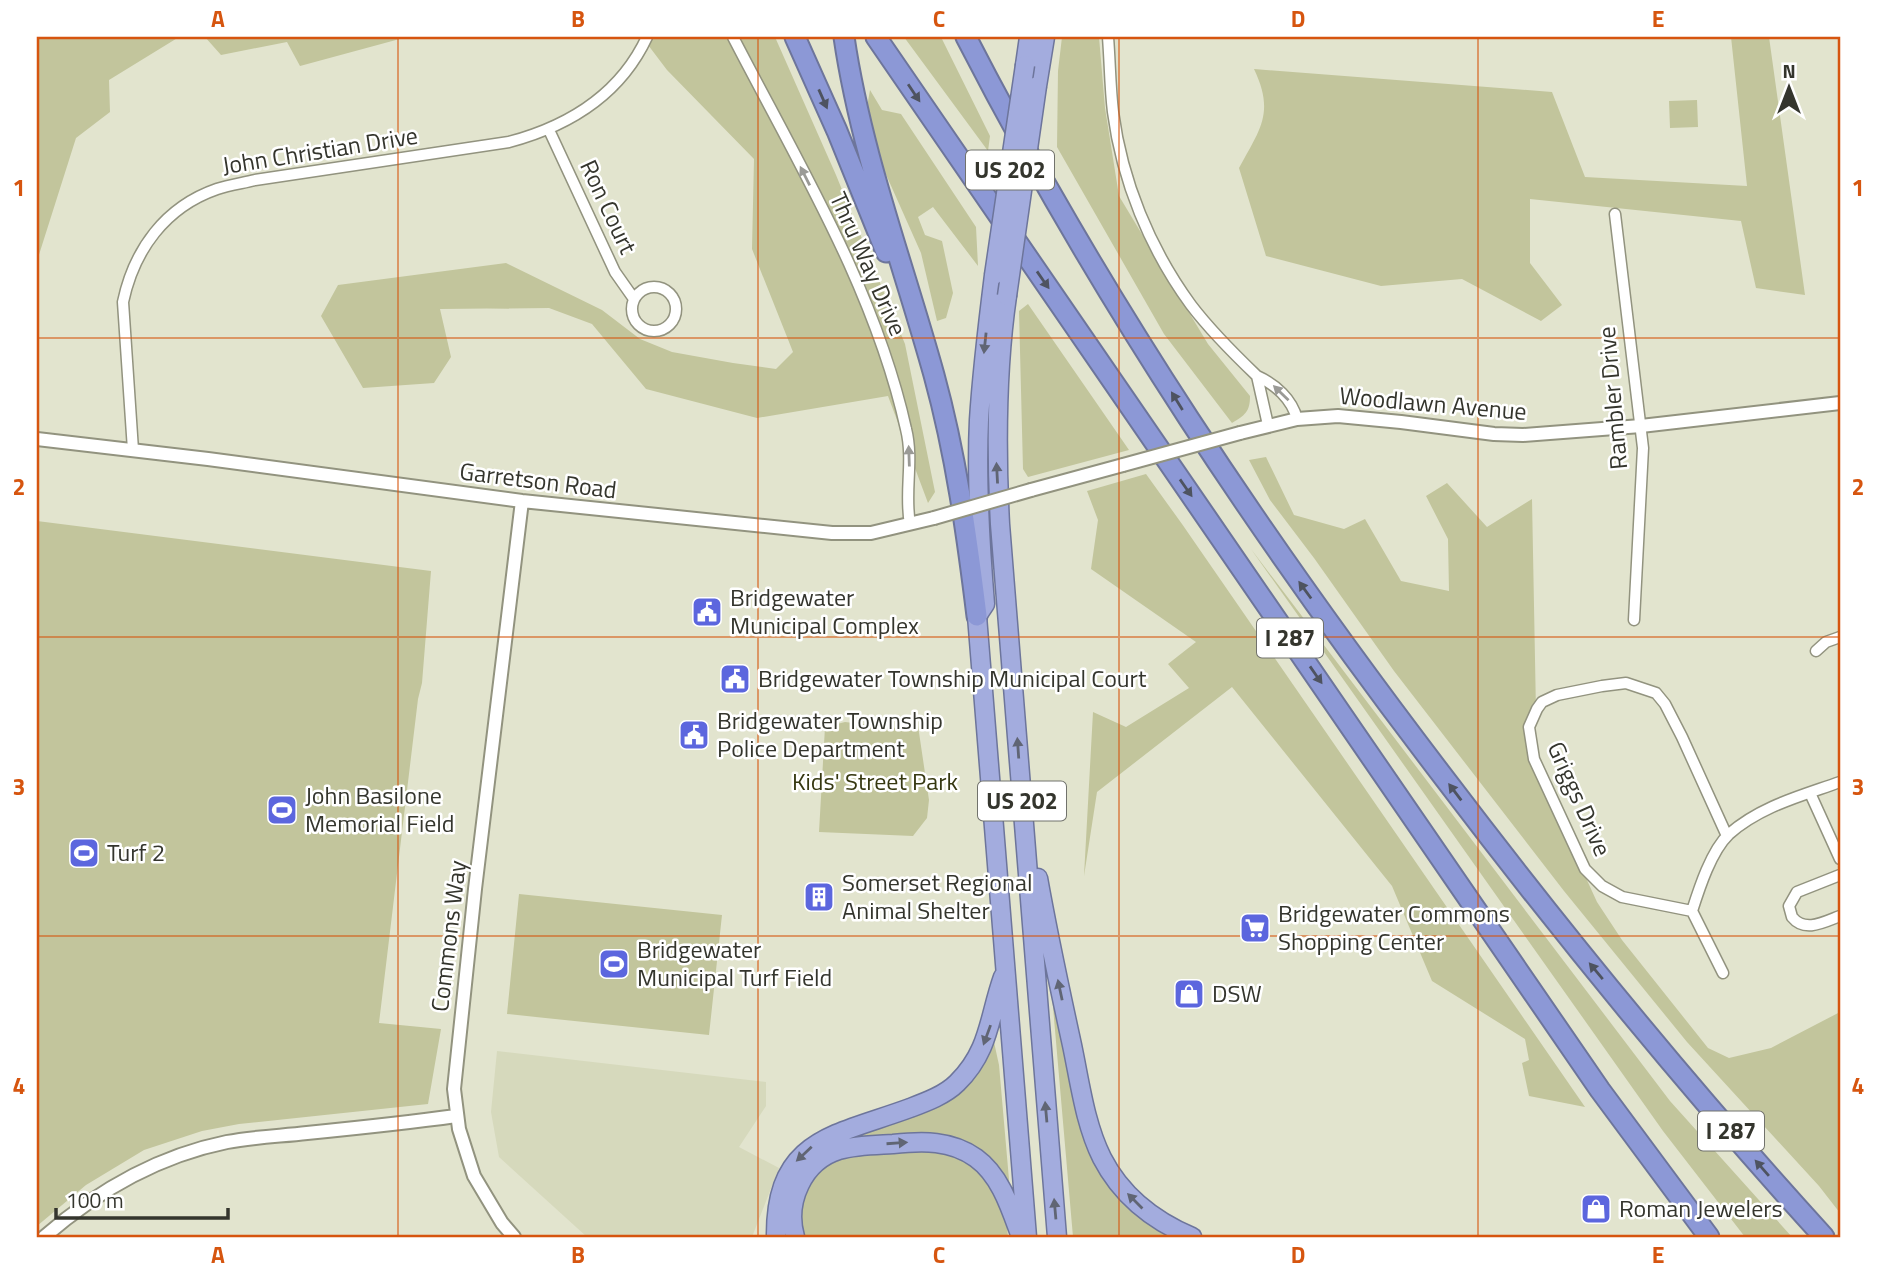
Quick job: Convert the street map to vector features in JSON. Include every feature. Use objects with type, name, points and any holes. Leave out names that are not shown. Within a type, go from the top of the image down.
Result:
[{"type":"highway","points":[[794,37],[837,131],[923,337]]},
{"type":"highway","points":[[844,37],[863,133],[943,407],[959,478],[977,616]]},
{"type":"highway","name":"I 287","points":[[876,37],[1600,1090],[1709,1237]]},
{"type":"highway","name":"I 287","points":[[966,37],[1045,183],[1129,324],[1240,497],[1300,583],[1390,708],[1578,949],[1824,1237]]},
{"type":"highway","name":"US 202","points":[[1027,1237],[977,616],[985,604],[978,489],[979,422],[985,343],[1029,37]]},
{"type":"highway","name":"US 202","points":[[1045,37],[1007,296],[997,389],[996,457],[1057,1237]]},
{"type":"highway","points":[[1023,810],[1083,1098],[1096,1144],[1114,1177],[1140,1207],[1161,1223],[1192,1237]]},
{"type":"highway","points":[[776,1237],[777,1202],[784,1178],[807,1150],[840,1132],[939,1096],[955,1085],[970,1069],[989,1030],[995,999],[1005,970]]},
{"type":"highway","points":[[795,1237],[792,1216],[796,1193],[807,1173],[826,1156],[850,1148],[926,1142],[964,1151],[986,1168],[995,1178],[1008,1203],[1021,1237]]},
{"type":"street","name":"John Christian Drive","points":[[133,450],[123,302],[127,283],[145,244],[161,224],[179,209],[194,198],[231,185],[509,142],[549,130],[580,113],[615,85],[630,68],[647,37]]},
{"type":"street","name":"Thru Way Drive","points":[[733,37],[852,270],[880,339],[908,434],[910,524]]},
{"type":"street","points":[[1108,37],[1113,112],[1122,157],[1128,183],[1153,243],[1191,306],[1257,376],[1268,380],[1288,399],[1297,419]]},
{"type":"street","name":"Ron Court","points":[[549,130],[615,272],[634,299],[632,314],[640,327],[661,330],[676,316],[672,296],[660,288],[645,289],[634,299]]},
{"type":"street","name":"Rambler Drive","points":[[1615,214],[1643,448],[1634,620]]},
{"type":"street","points":[[1257,376],[1268,425]]},
{"type":"street","name":"Woodlawn Avenue","points":[[1031,491],[1297,419],[1354,417],[1508,435],[1641,426],[1840,403]]},
{"type":"street","name":"Garretson Road","points":[[37,439],[522,501],[842,533],[871,533],[1031,491]]},
{"type":"street","name":"Commons Way","points":[[513,1237],[474,1176],[456,1116],[454,1089],[522,501]]},
{"type":"street","points":[[1816,651],[1826,642],[1840,637]]},
{"type":"street","name":"Griggs Drive","points":[[1692,911],[1622,897],[1602,886],[1585,869],[1534,759],[1530,727],[1537,709],[1542,702],[1557,695],[1602,686],[1626,683],[1656,693],[1665,704],[1682,737],[1727,836]]},
{"type":"street","points":[[1723,973],[1692,911],[1704,875],[1727,836],[1764,809],[1840,782]]},
{"type":"street","points":[[1810,793],[1840,859]]},
{"type":"street","points":[[1840,875],[1797,892],[1789,906],[1792,916],[1804,925],[1815,925],[1840,916]]},
{"type":"street","points":[[44,1237],[114,1185],[158,1164],[197,1150],[243,1139],[456,1116]]},
{"type":"shaded area","points":[[497,1051],[766,1082],[766,1106],[739,1147],[779,1168],[752,1237],[587,1237],[499,1157],[491,1112]]},
{"type":"green space","points":[[37,37],[179,37],[109,80],[110,112],[76,138],[37,261]]},
{"type":"green space","points":[[205,37],[407,37],[300,66],[287,42],[221,55]]},
{"type":"green space","points":[[642,37],[775,37],[836,175],[905,344],[935,492],[928,503],[888,396],[757,418],[646,389],[592,324],[549,308],[440,309],[451,357],[434,383],[363,388],[321,316],[338,285],[506,263],[602,310],[640,339],[672,352],[776,369],[793,352],[752,249],[754,159],[667,70]]},
{"type":"green space","points":[[904,37],[941,37],[990,136],[988,151]]},
{"type":"green space","points":[[1062,37],[1099,37],[1105,108],[1119,196],[1208,344],[1250,396],[1246,412],[1232,423],[1164,334],[1057,147],[1058,71]]},
{"type":"green space","points":[[1731,37],[1769,37],[1805,295],[1756,288],[1741,221],[1530,199],[1530,263],[1562,305],[1541,321],[1462,279],[1381,286],[1266,256],[1239,168],[1259,131],[1264,109],[1260,84],[1254,69],[1552,92],[1585,177],[1747,186]]},
{"type":"green space","points":[[870,90],[882,110],[901,114],[976,227],[978,266],[933,207],[918,217],[925,235],[942,241],[953,293],[946,318],[937,321],[921,253],[884,170],[867,107]]},
{"type":"green space","points":[[1697,100],[1698,127],[1670,128],[1669,101]]},
{"type":"green space","points":[[1028,304],[1129,450],[1028,477],[1023,469],[1019,311]]},
{"type":"green space","points":[[1266,457],[1294,515],[1344,529],[1365,519],[1401,581],[1449,591],[1448,539],[1426,496],[1447,483],[1487,527],[1532,499],[1536,712],[1531,758],[1597,902],[1622,940],[1708,1048],[1729,1058],[1771,1048],[1840,1012],[1840,1213],[1819,1186],[1687,1042],[1564,891],[1394,671],[1270,500],[1249,460]]},
{"type":"green space","points":[[1146,474],[1585,1107],[1529,1096],[1522,1063],[1529,1060],[1525,1039],[1432,981],[1392,886],[1232,687],[1097,792],[1084,876],[1093,712],[1126,727],[1189,688],[1168,664],[1196,642],[1091,569],[1098,520],[1087,491]]},
{"type":"green space","points":[[37,521],[431,571],[422,683],[379,1023],[441,1029],[428,1104],[239,1124],[202,1131],[144,1150],[86,1185],[37,1226]]},
{"type":"green space","points":[[1251,549],[1670,1101],[1792,1237],[1745,1237],[1663,1131]]},
{"type":"green space","name":"Kids' Street Park","points":[[917,719],[929,800],[927,818],[913,836],[819,832],[825,727],[845,722],[896,728]]},
{"type":"green space","name":"Bridgewater Municipal Turf Field","points":[[519,894],[722,915],[709,1035],[507,1014]]},
{"type":"green space","points":[[1051,984],[1094,1155],[1181,1237],[1073,1237]]},
{"type":"green space","points":[[994,1042],[999,1065],[1010,1191],[973,1148],[832,1141],[930,1109],[982,1063]]},
{"type":"green space","points":[[935,1147],[968,1163],[994,1187],[1006,1212],[1008,1237],[802,1237],[798,1218],[807,1184],[820,1169],[843,1155]]},
{"type":"place","name":"Bridgewater Municipal Complex","points":[[707,612]]},
{"type":"place","name":"Bridgewater Township Municipal Court","points":[[735,679]]},
{"type":"place","name":"Bridgewater Township Police Department","points":[[694,735]]},
{"type":"place","name":"John Basilone Memorial Field","points":[[282,810]]},
{"type":"place","name":"Turf 2","points":[[84,853]]},
{"type":"place","name":"Somerset Regional Animal Shelter","points":[[819,897]]},
{"type":"place","name":"Bridgewater Commons Shopping Center","points":[[1255,928]]},
{"type":"place","name":"Bridgewater Municipal Turf Field","points":[[614,964]]},
{"type":"place","name":"DSW","points":[[1189,994]]},
{"type":"place","name":"Roman Jewelers","points":[[1596,1209]]}]
